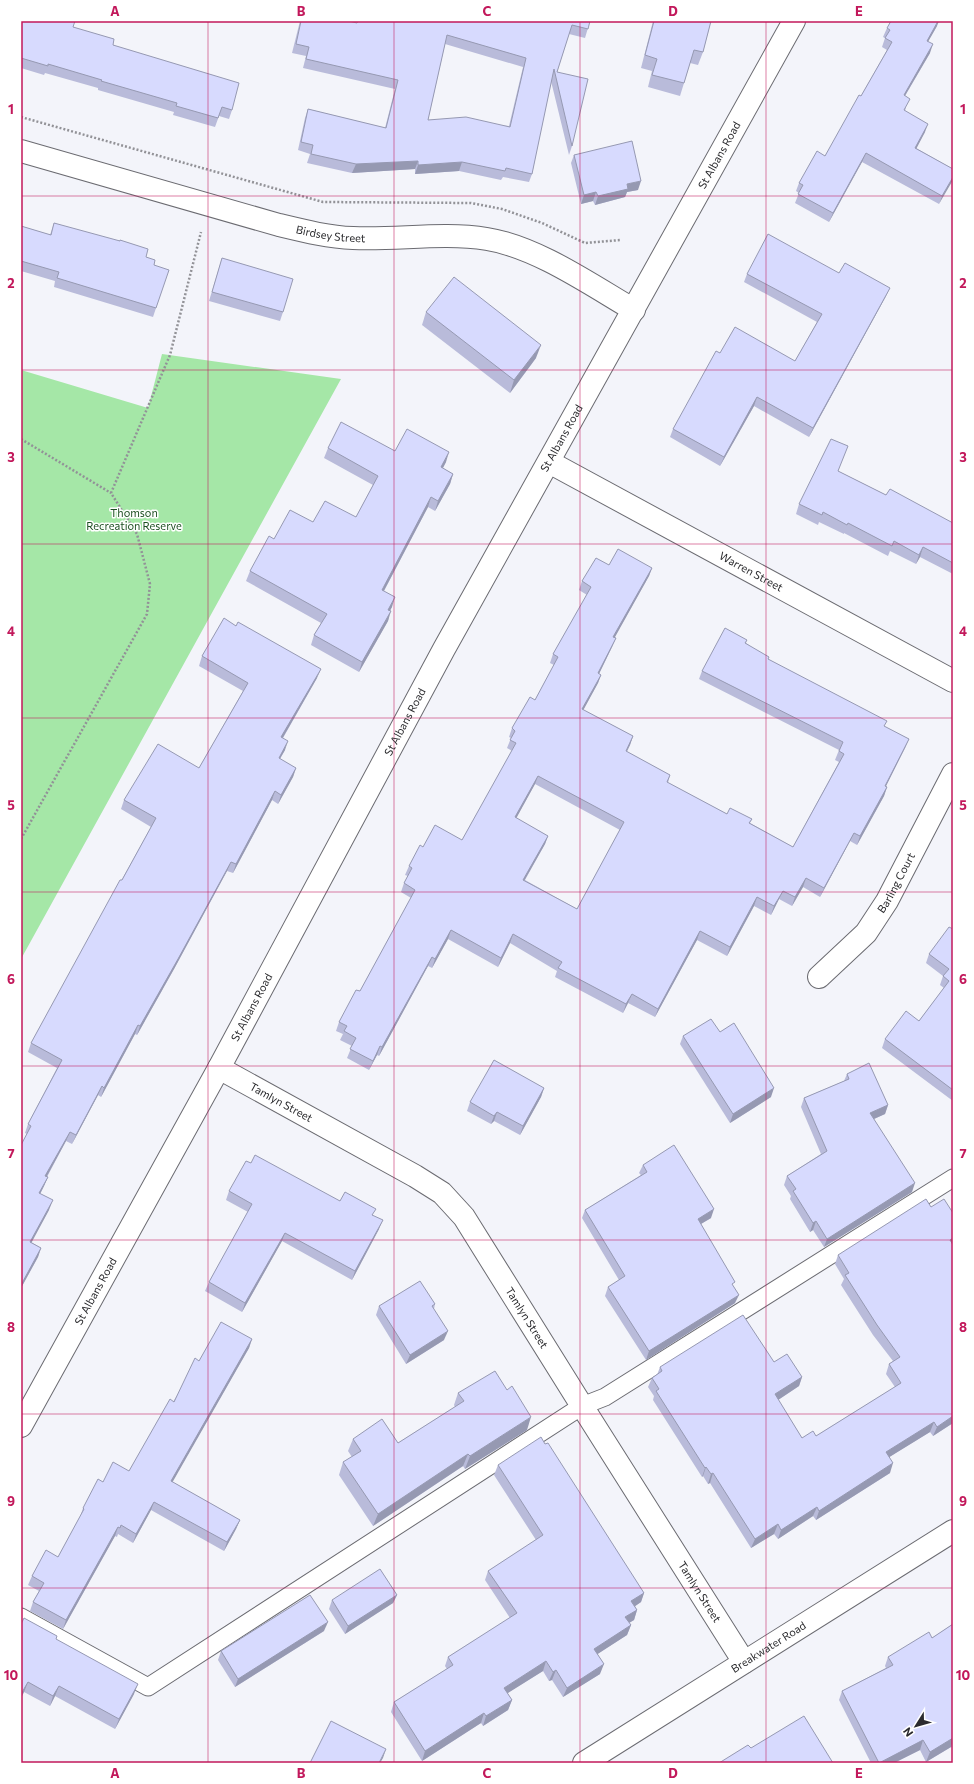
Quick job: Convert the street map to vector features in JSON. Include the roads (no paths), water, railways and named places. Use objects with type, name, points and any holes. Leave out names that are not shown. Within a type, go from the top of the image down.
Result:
[{"type":"street","name":"St Albans Road","points":[[21,1426],[219,1068],[444,649],[794,21]]},
{"type":"street","name":"Birdsey Street","points":[[21,151],[318,235],[354,238],[450,235],[488,239],[533,253],[634,310]]},
{"type":"street","name":"Warren Street","points":[[549,462],[953,681]]},
{"type":"street","name":"Barling Court","points":[[819,977],[866,933],[886,900],[953,774]]},
{"type":"street","name":"Tamlyn Street","points":[[219,1068],[415,1176],[442,1193],[464,1217],[744,1662]]},
{"type":"street","name":"Breakwater Road","points":[[584,1763],[953,1531]]},
{"type":"lane","points":[[21,1617],[148,1687],[582,1406],[605,1397],[953,1178]]},
{"type":"park label","name":"Thomson Recreation Reserve","points":[[134,519]]}]
